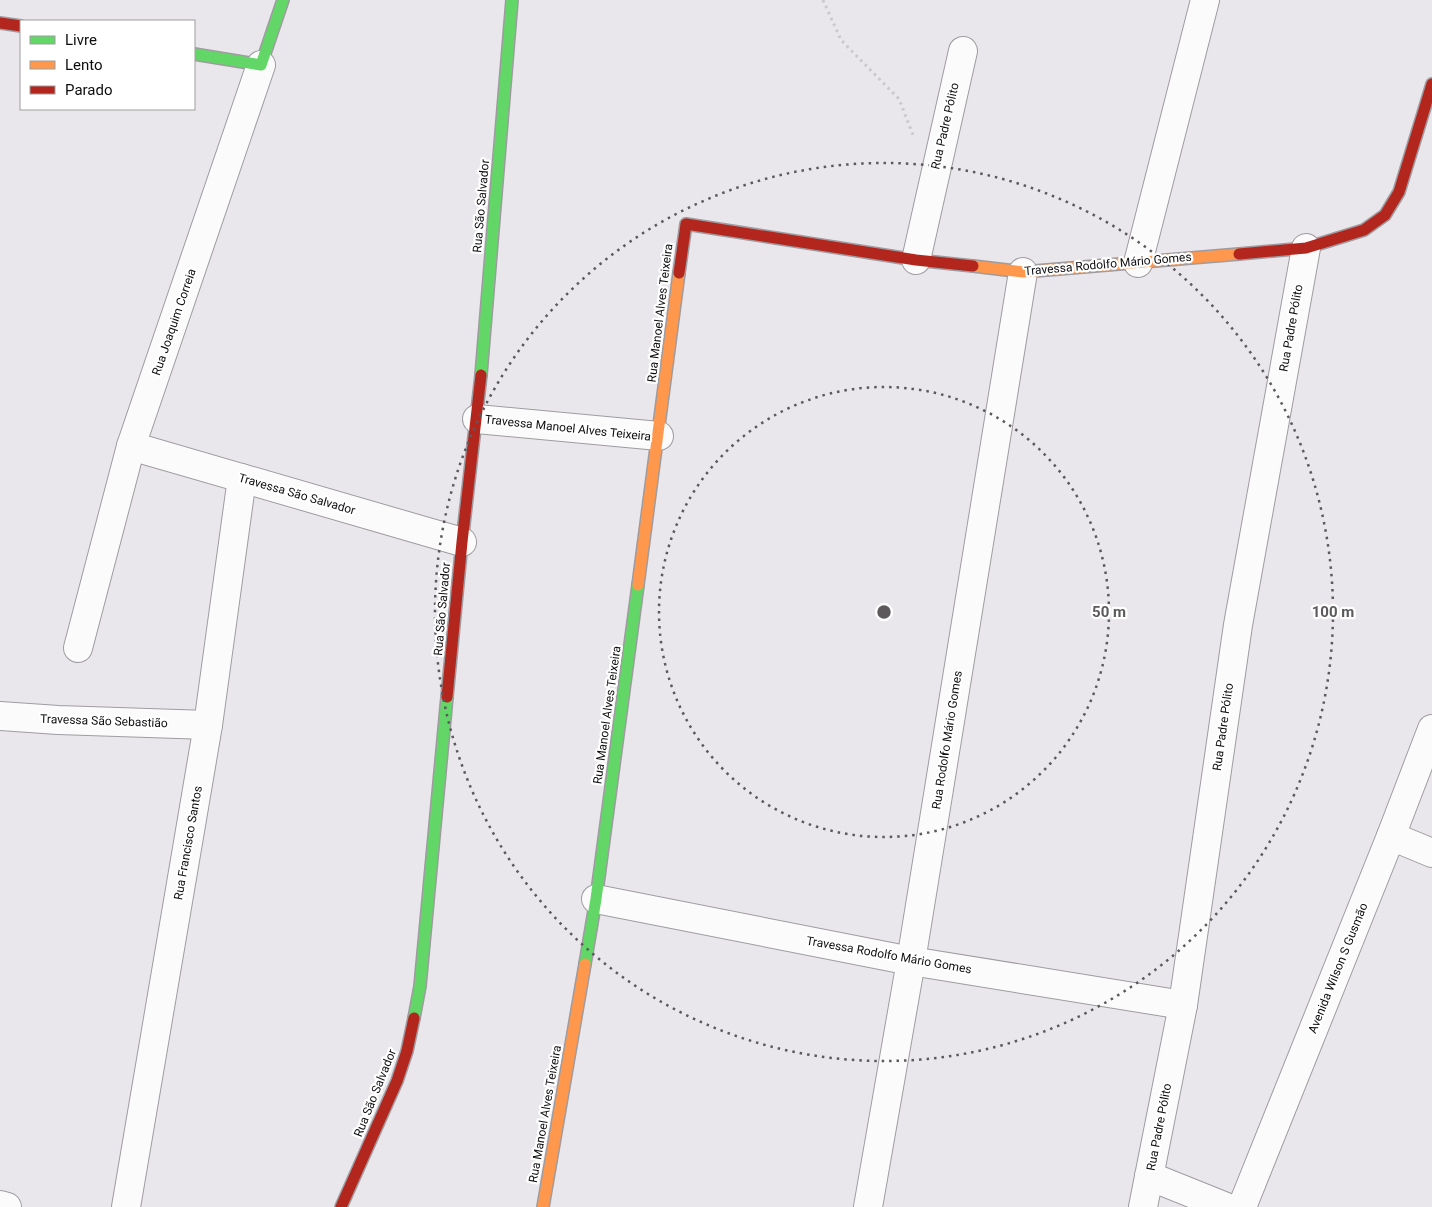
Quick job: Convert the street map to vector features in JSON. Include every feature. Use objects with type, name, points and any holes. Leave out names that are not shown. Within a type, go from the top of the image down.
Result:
[{"type":"street","name":"Rua Joaquim Correia","points":[[78,648],[132,446],[283,0]]},
{"type":"street","name":"Rua São Salvador","points":[[341,1207],[397,1081],[407,1051],[421,976],[462,542],[476,419],[512,0]]},
{"type":"street","points":[[1138,262],[1205,0]]},
{"type":"street","points":[[0,23],[20,26]]},
{"type":"street","name":"Rua Padre Pólito","points":[[916,260],[963,51]]},
{"type":"street","points":[[195,54],[261,65]]},
{"type":"street","name":"Travessa Rodolfo Mário Gomes","points":[[686,224],[916,260],[1023,272],[1306,248],[1364,230],[1385,215],[1399,192],[1432,84]]},
{"type":"street","name":"Rua Manoel Alves Teixeira","points":[[543,1207],[596,899],[686,224]]},
{"type":"street","name":"Rua Padre Pólito","points":[[1143,1207],[1183,1005],[1238,625],[1306,248]]},
{"type":"street","name":"Rua Rodolfo Mário Gomes","points":[[868,1207],[911,961],[1023,272]]},
{"type":"street","name":"Travessa Manoel Alves Teixeira","points":[[476,419],[658,436]]},
{"type":"street","name":"Travessa São Salvador","points":[[132,446],[462,542]]},
{"type":"street","name":"Rua Francisco Santos","points":[[126,1207],[208,725],[242,478]]},
{"type":"street","name":"Travessa São Sebastião","points":[[0,716],[208,725]]},
{"type":"street","name":"Avenida Wilson S Gusmão","points":[[1242,1207],[1432,729]]},
{"type":"street","points":[[1391,836],[1432,854]]},
{"type":"street","name":"Travessa Rodolfo Mário Gomes","points":[[596,899],[911,961],[1183,1005]]},
{"type":"street","points":[[1149,1176],[1226,1207]]},
{"type":"street","points":[[0,1205],[7,1207]]},
{"type":"path","points":[[823,0],[841,40],[899,99],[916,142]]},
{"type":"traffic: fast","points":[[195,54],[261,65],[283,0]]},
{"type":"traffic: fast","points":[[481,375],[512,0]]},
{"type":"traffic: fast","points":[[585,964],[596,899],[638,585]]},
{"type":"traffic: fast","points":[[414,1018],[420,986],[447,697]]},
{"type":"traffic: slow","points":[[973,266],[1023,272],[1239,254]]},
{"type":"traffic: slow","points":[[638,585],[679,273]]},
{"type":"traffic: slow","points":[[543,1207],[585,964]]},
{"type":"traffic: jam","points":[[0,23],[20,26]]},
{"type":"traffic: jam","points":[[1239,254],[1306,248],[1364,230],[1385,215],[1399,192],[1432,84]]},
{"type":"traffic: jam","points":[[679,273],[686,224],[916,260],[973,266]]},
{"type":"traffic: jam","points":[[447,697],[481,375]]},
{"type":"traffic: jam","points":[[341,1207],[397,1081],[407,1051],[414,1018]]}]
